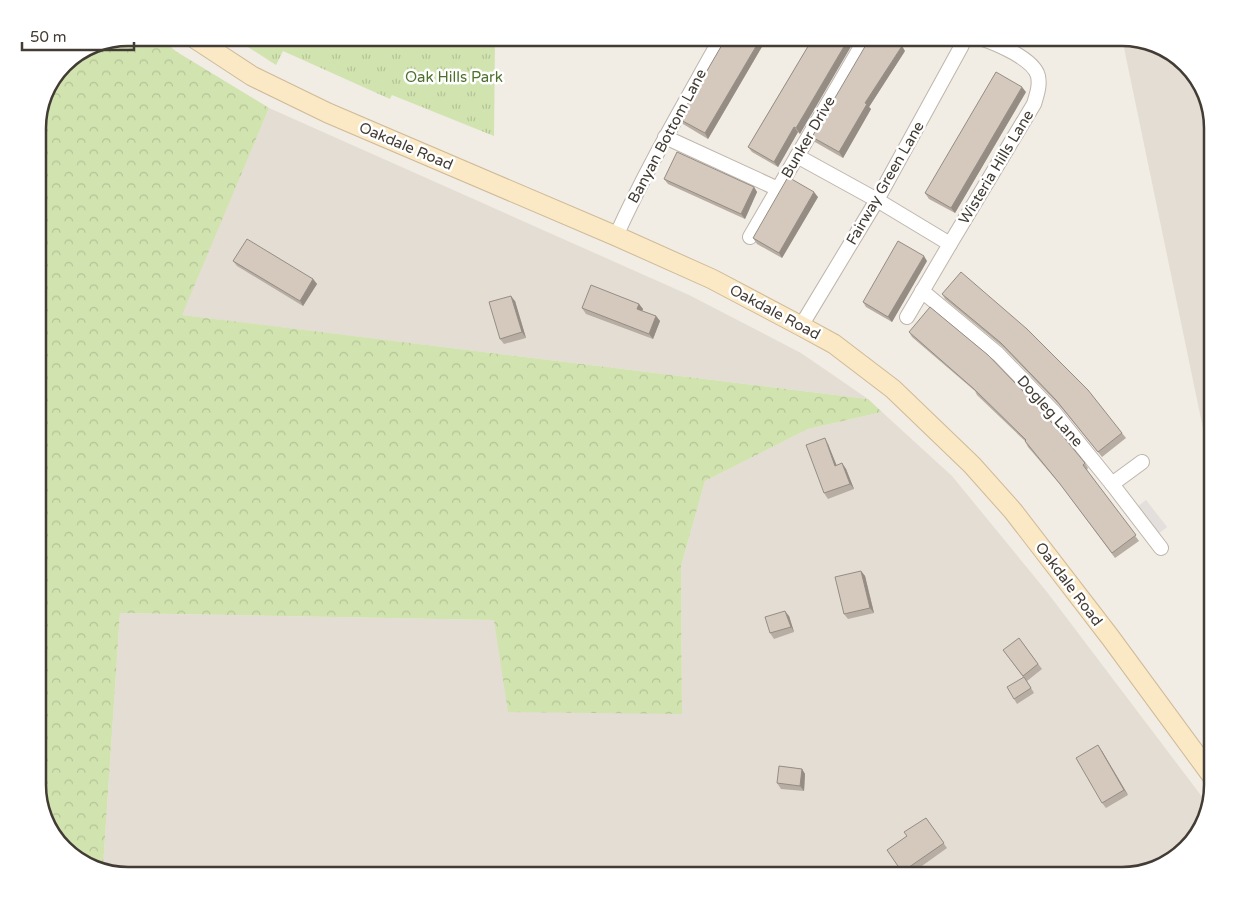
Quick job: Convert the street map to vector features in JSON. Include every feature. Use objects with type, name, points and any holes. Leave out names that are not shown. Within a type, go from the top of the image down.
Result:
[{"type":"main road","name":"Oakdale Road","points":[[206,46],[252,76],[328,113],[712,279],[834,344],[893,389],[972,465],[1018,517],[1110,637],[1204,765]]},
{"type":"street","name":"Banyan Bottom Lane","points":[[616,236],[629,206],[665,137],[716,46]]},
{"type":"street","name":"Bunker Drive","points":[[750,236],[861,46]]},
{"type":"street","name":"Fairway Green Lane","points":[[801,326],[877,200],[961,46]]},
{"type":"street","name":"Wisteria Hills Lane","points":[[907,317],[1034,104],[1039,88],[1038,75],[1031,64],[999,46]]},
{"type":"street","points":[[665,137],[778,189]]},
{"type":"street","points":[[797,156],[877,200],[950,244]]},
{"type":"street","name":"Dogleg Lane","points":[[922,292],[998,354],[1053,411],[1161,548]]},
{"type":"street","points":[[1112,484],[1142,462]]},
{"type":"shaded area","points":[[1124,46],[1148,51],[1172,63],[1187,78],[1201,107],[1204,128],[1204,433]]},
{"type":"shaded area","points":[[269,108],[689,295],[801,353],[868,399],[181,315]]},
{"type":"shaded area","points":[[882,412],[952,476],[1047,592],[1202,797],[1193,826],[1176,846],[1158,858],[1143,864],[1122,867],[128,867],[103,862],[120,613],[494,620],[682,714],[681,566],[705,481],[808,429]]},
{"type":"shaded area","points":[[1146,500],[1167,527],[1158,534],[1137,507]]},
{"type":"green space","points":[[128,46],[169,46],[269,108],[182,315],[868,399],[882,412],[808,429],[705,481],[681,566],[682,714],[508,712],[494,620],[120,613],[103,862],[87,856],[67,839],[55,821],[49,806],[46,790],[46,123],[49,107],[63,78],[87,57],[102,51]]},
{"type":"green space","name":"Oak Hills Park","points":[[246,46],[495,46],[494,136],[392,95],[390,99],[283,51],[276,65]]},
{"type":"building","points":[[721,46],[756,46],[705,133],[679,119]]},
{"type":"building","points":[[808,46],[844,46],[774,162],[748,147]]},
{"type":"building","points":[[865,46],[902,46],[865,103],[867,104],[839,152],[812,137]]},
{"type":"building","points":[[996,72],[1022,87],[951,208],[925,193]]},
{"type":"building","points":[[677,152],[754,187],[741,214],[664,179]]},
{"type":"building","points":[[788,177],[814,192],[779,253],[753,238]]},
{"type":"building","points":[[247,239],[313,279],[300,301],[233,261]]},
{"type":"building","points":[[898,241],[924,256],[888,317],[863,302]]},
{"type":"building","points":[[961,272],[1027,329],[1088,390],[1122,433],[1098,452],[1056,400],[1001,343],[942,294]]},
{"type":"building","points":[[591,285],[639,304],[637,309],[656,316],[649,334],[582,308]]},
{"type":"building","points":[[511,296],[522,332],[500,339],[489,302]]},
{"type":"building","points":[[930,307],[988,355],[1043,412],[1085,463],[1083,465],[1136,535],[1112,553],[1026,440],[974,389],[909,332]]},
{"type":"building","points":[[825,438],[835,466],[842,463],[850,484],[824,493],[806,445]]},
{"type":"building","points":[[861,571],[870,608],[844,614],[835,577]]},
{"type":"building","points":[[785,611],[791,627],[770,633],[765,617]]},
{"type":"building","points":[[1019,638],[1038,664],[1023,676],[1003,650]]},
{"type":"building","points":[[1024,677],[1031,688],[1014,699],[1007,687]]},
{"type":"building","points":[[1098,745],[1124,790],[1102,803],[1076,758]]},
{"type":"building","points":[[779,766],[802,769],[800,786],[777,783]]},
{"type":"building","points":[[926,818],[944,843],[909,867],[899,867],[887,850],[907,836],[904,832]]}]
